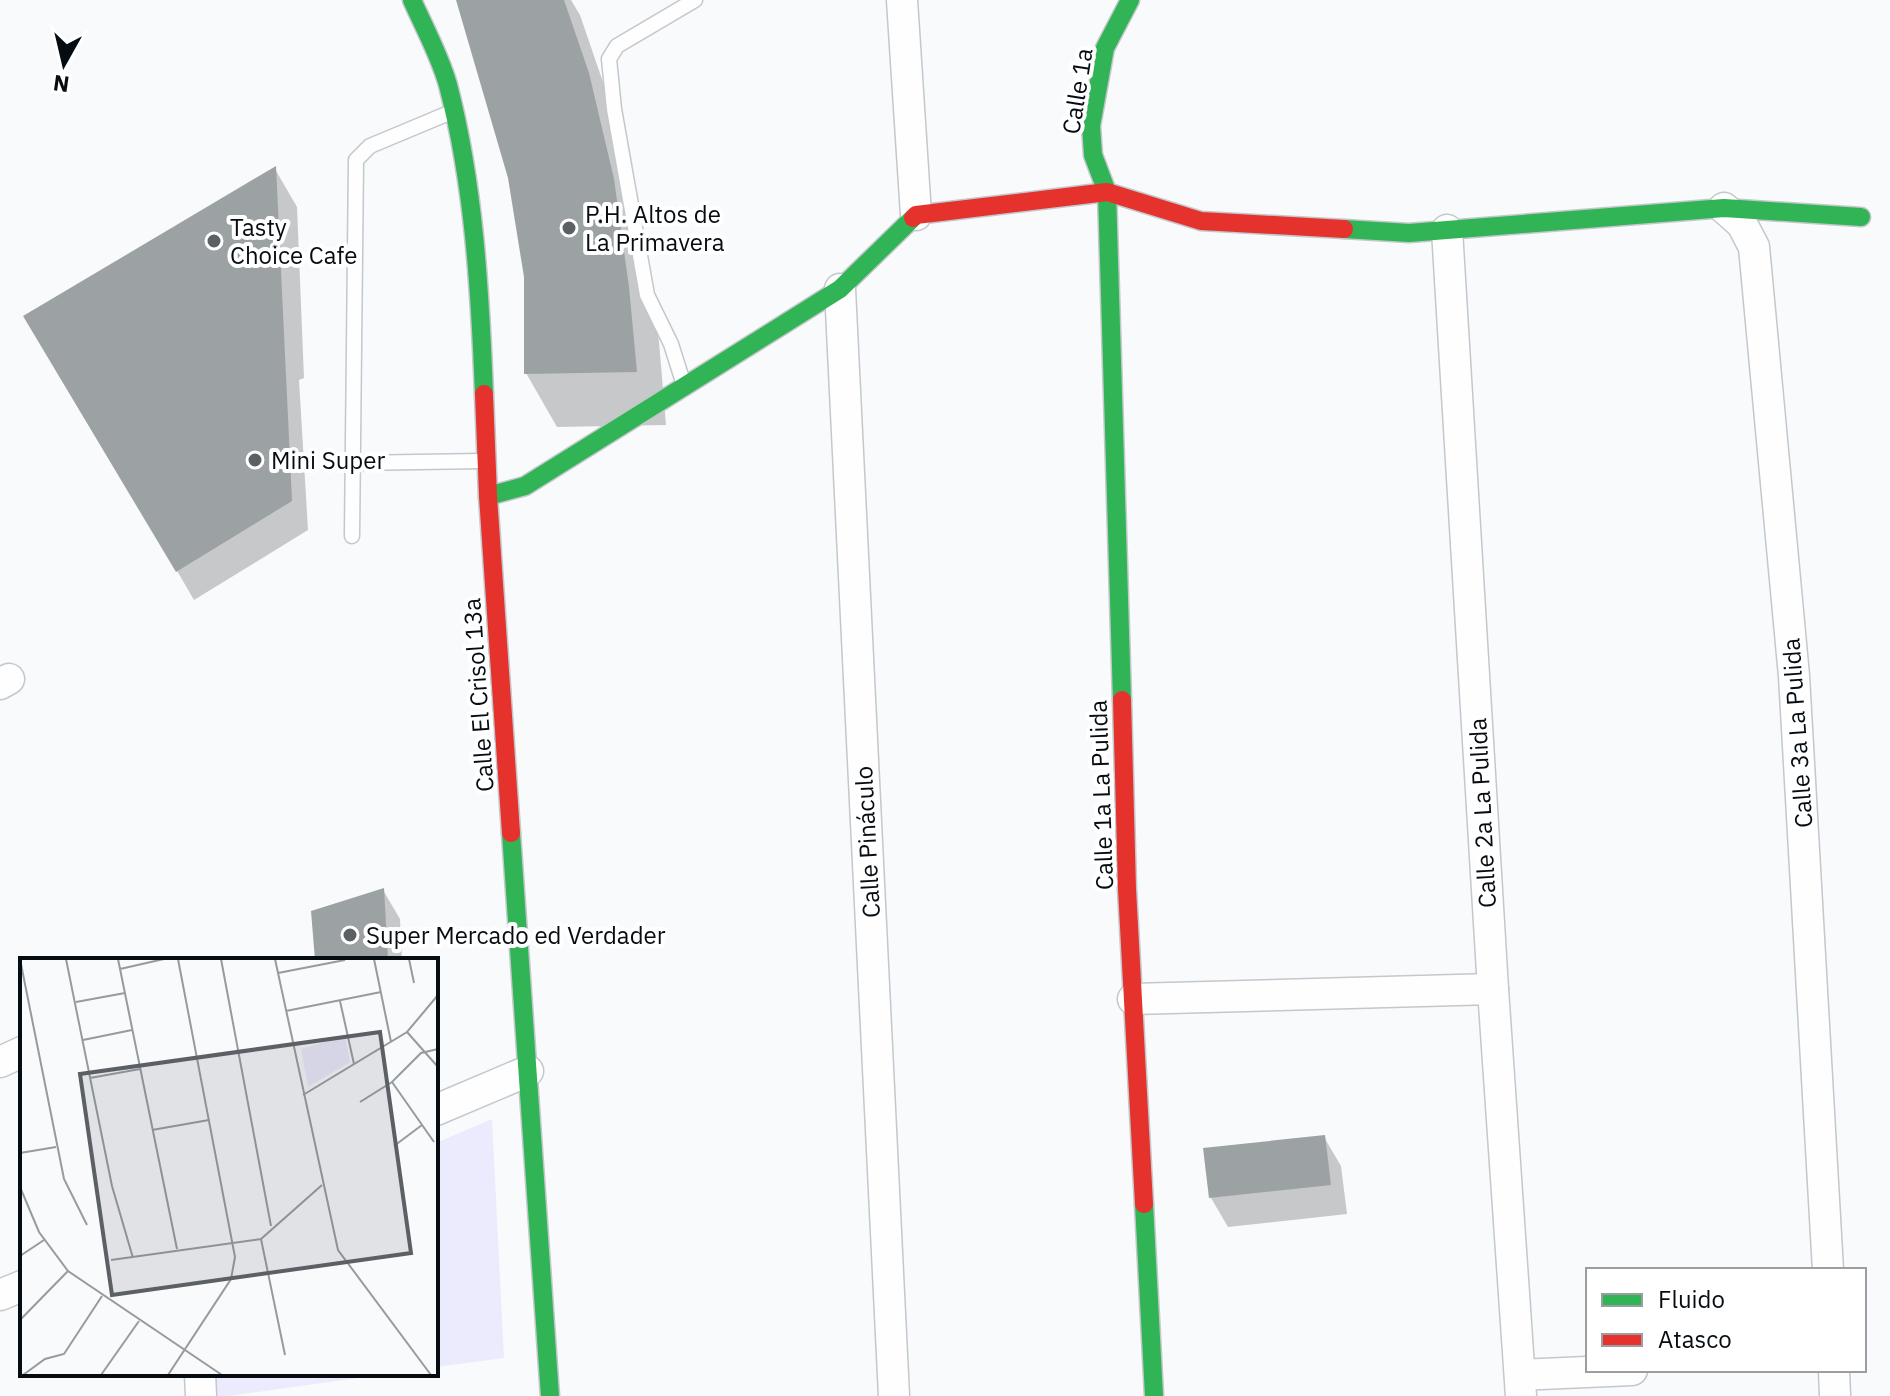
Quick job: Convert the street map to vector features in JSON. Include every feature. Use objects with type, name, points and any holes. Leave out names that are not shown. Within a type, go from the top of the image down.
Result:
[{"type":"street","name":"Calle El Crisol 13a","points":[[412,0],[447,82],[469,192],[481,313],[488,496],[550,1396]]},
{"type":"street","points":[[902,0],[916,215]]},
{"type":"street","name":"Calle 1a","points":[[1107,192],[1093,155],[1091,126],[1105,48],[1130,0]]},
{"type":"street","points":[[488,496],[525,486],[840,289],[916,215],[1107,192],[1201,221],[1409,233],[1724,208],[1861,217]]},
{"type":"street","name":"Calle 1a La Pulida","points":[[1107,192],[1127,889],[1154,1396]]},
{"type":"street","name":"Calle 3a La Pulida","points":[[1724,208],[1742,224],[1754,247],[1756,263],[1794,676],[1828,1268]]},
{"type":"street","name":"Calle 2a La Pulida","points":[[1447,230],[1520,1386]]},
{"type":"street","name":"Calle Pináculo","points":[[840,289],[894,1396]]},
{"type":"street","points":[[1133,999],[1493,989]]},
{"type":"street","points":[[0,1062],[20,1053]]},
{"type":"street","points":[[438,1109],[528,1071]]},
{"type":"street","points":[[0,1295],[20,1287]]},
{"type":"street","points":[[1520,1386],[1618,1372]]},
{"type":"street","points":[[1834,1372],[1835,1396]]},
{"type":"street","points":[[200,1376],[201,1396]]},
{"type":"lane","points":[[684,386],[671,344],[647,295],[614,109],[609,59],[617,46],[695,0]]},
{"type":"lane","points":[[352,536],[356,160],[370,146],[453,112]]},
{"type":"lane","points":[[353,463],[487,461]]},
{"type":"shaded area","points":[[492,1119],[504,1358],[438,1367],[438,1142]]},
{"type":"shaded area","points":[[215,1376],[372,1376],[228,1396],[216,1396]]},
{"type":"building","name":"P.H. Altos de La Primavera","points":[[456,0],[564,0],[589,73],[614,179],[637,372],[524,374],[524,277],[508,178]]},
{"type":"building","name":"Tasty Choice Cafe","points":[[276,166],[292,501],[176,572],[23,316]]},
{"type":"building","name":"Super Mercado ed Verdader","points":[[384,888],[388,958],[315,958],[311,911]]},
{"type":"building","points":[[1325,1135],[1331,1185],[1209,1198],[1203,1148]]},
{"type":"traffic: fast","points":[[412,0],[445,74],[464,161],[478,277],[484,394]]},
{"type":"traffic: fast","points":[[1122,700],[1107,192],[1093,155],[1091,126],[1105,48],[1130,0]]},
{"type":"traffic: fast","points":[[1344,229],[1409,233],[1724,208],[1861,217]]},
{"type":"traffic: fast","points":[[488,496],[525,486],[840,289],[913,218]]},
{"type":"traffic: fast","points":[[511,833],[550,1396]]},
{"type":"traffic: fast","points":[[1144,1204],[1154,1396]]},
{"type":"traffic: jam","points":[[913,218],[916,215],[1107,192],[1201,221],[1344,229]]},
{"type":"traffic: jam","points":[[484,394],[511,833]]},
{"type":"traffic: jam","points":[[1122,700],[1127,889],[1144,1204]]},
{"type":"place","name":"P.H. Altos de La Primavera","points":[[569,228]]},
{"type":"place","name":"Tasty Choice Cafe","points":[[214,241]]},
{"type":"place","name":"Mini Super","points":[[255,460]]},
{"type":"place","name":"Super Mercado ed Verdader","points":[[350,935]]}]
